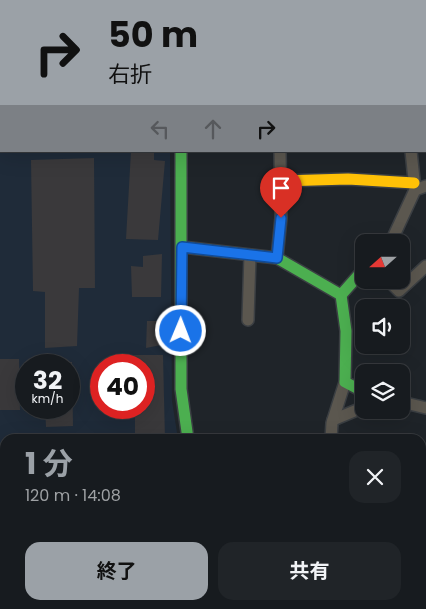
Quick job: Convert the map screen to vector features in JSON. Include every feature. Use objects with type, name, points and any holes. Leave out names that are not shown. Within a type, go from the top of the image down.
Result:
[{"type":"street","points":[[181,152],[181,389],[187,434]]},
{"type":"street","points":[[277,258],[281,218],[280,152]]},
{"type":"street","points":[[394,234],[418,187],[411,152]]},
{"type":"street","points":[[281,181],[348,179],[418,187]]},
{"type":"street","points":[[182,247],[277,258],[341,295]]},
{"type":"street","points":[[248,320],[250,255]]},
{"type":"street","points":[[410,281],[426,266]]},
{"type":"street","points":[[332,434],[333,420],[345,382],[346,331],[341,295],[355,279]]},
{"type":"street","points":[[345,382],[355,387]]},
{"type":"street","points":[[410,404],[426,408]]},
{"type":"street","points":[[333,420],[355,411]]},
{"type":"shaded area","points":[[0,152],[170,152],[172,401],[177,434],[0,434]]},
{"type":"building","points":[[131,152],[154,152],[154,160],[165,161],[158,240],[126,239]]},
{"type":"building","points":[[94,158],[95,288],[79,288],[77,346],[45,348],[45,292],[33,291],[31,160]]},
{"type":"building","points":[[162,254],[161,297],[132,297],[131,266],[143,267],[143,256]]},
{"type":"building","points":[[147,321],[162,321],[161,345],[146,348]]},
{"type":"building","points":[[155,355],[163,355],[165,434],[135,434],[135,419],[155,419]]},
{"type":"building","points":[[0,359],[15,359],[15,410],[0,410]]},
{"type":"building","points":[[46,419],[73,419],[73,426],[46,427]]},
{"type":"traffic: fast","points":[[181,152],[181,389],[187,434]]},
{"type":"traffic: fast","points":[[182,247],[277,258],[341,295],[355,279]]},
{"type":"traffic: fast","points":[[341,295],[346,331],[345,382],[355,387]]},
{"type":"traffic: slow","points":[[281,181],[348,179],[414,183]]},
{"type":"route","points":[[181,331],[182,247],[277,258],[281,218]]}]
